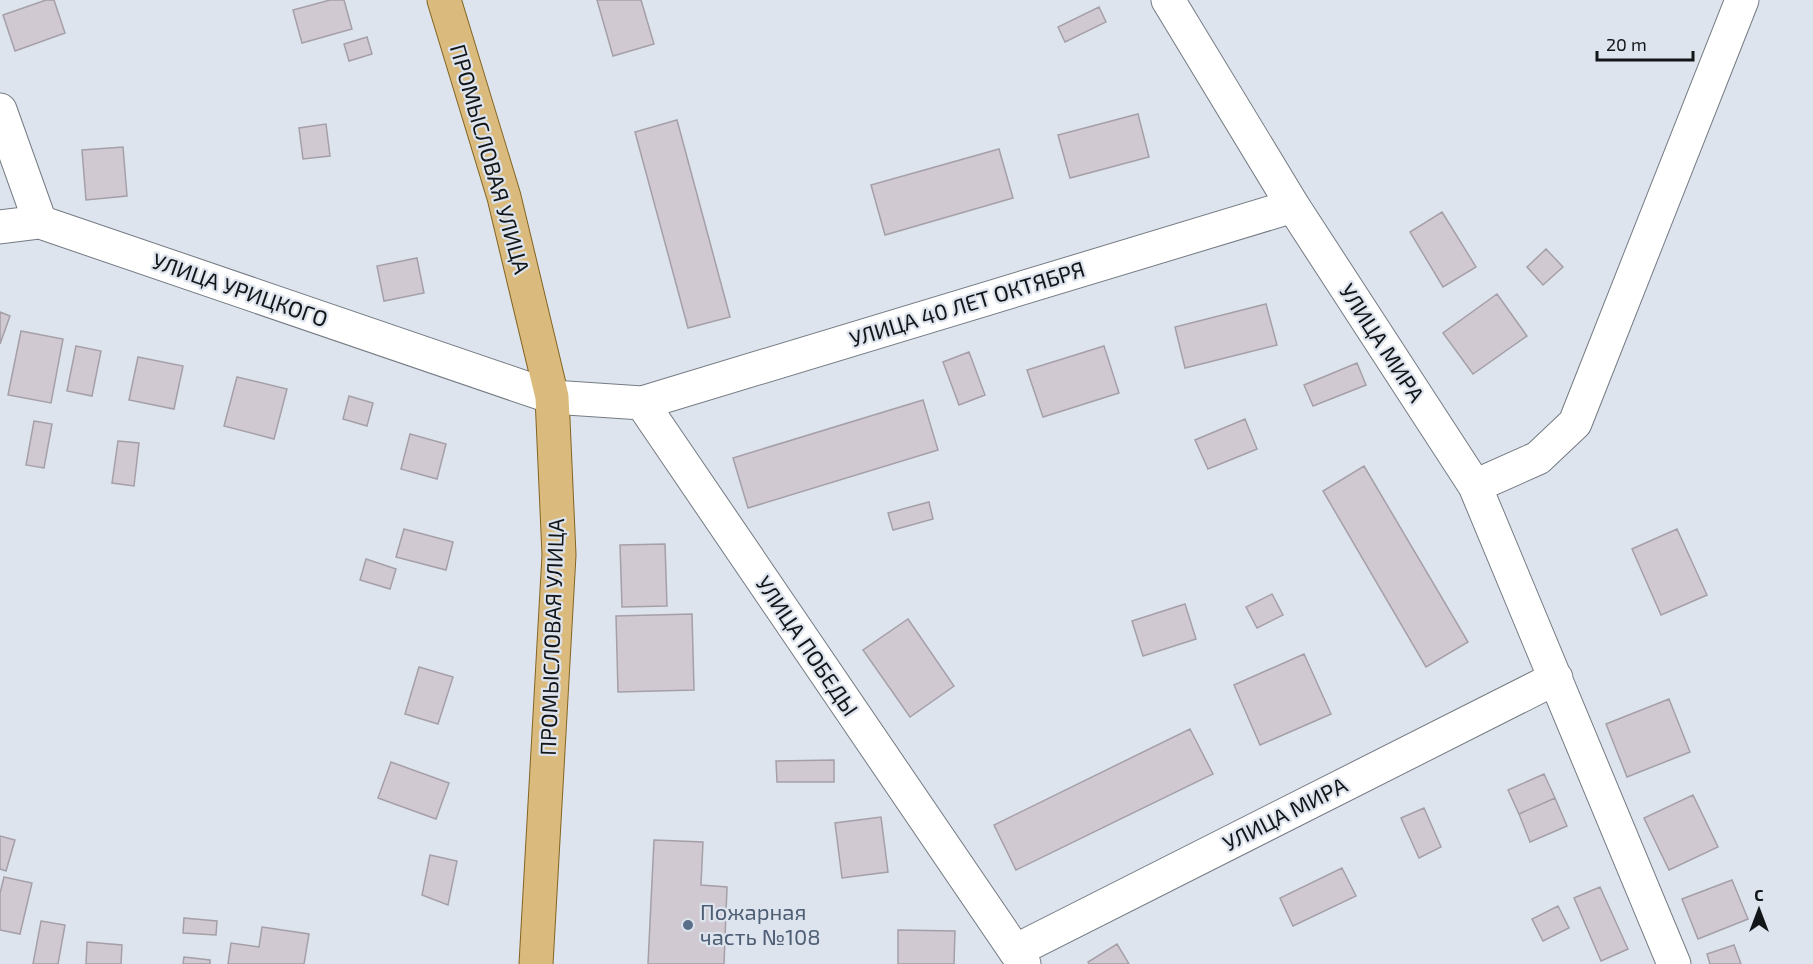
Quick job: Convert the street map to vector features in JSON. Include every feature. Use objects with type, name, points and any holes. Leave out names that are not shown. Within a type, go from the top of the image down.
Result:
[{"type":"main road","name":"ПРОМЫСЛОВАЯ УЛИЦА","points":[[444,0],[504,197],[552,397],[559,555],[536,964]]},
{"type":"street","name":"УЛИЦА МИРА","points":[[1168,0],[1293,206],[1475,486],[1674,964]]},
{"type":"street","points":[[1475,486],[1538,458],[1575,423],[1742,0]]},
{"type":"street","points":[[0,110],[40,222],[0,227]]},
{"type":"street","name":"УЛИЦА 40 ЛЕТ ОКТЯБРЯ","points":[[642,403],[1293,206]]},
{"type":"street","name":"УЛИЦА УРИЦКОГО","points":[[40,222],[552,397]]},
{"type":"street","points":[[552,397],[642,403]]},
{"type":"street","name":"УЛИЦА ПОБЕДЫ","points":[[642,403],[1019,958]]},
{"type":"street","name":"УЛИЦА МИРА","points":[[1019,958],[1556,678]]},
{"type":"building","points":[[46,0],[54,0],[65,33],[15,51],[3,15]]},
{"type":"building","points":[[330,0],[344,0],[352,29],[302,43],[293,10]]},
{"type":"building","points":[[597,0],[641,0],[654,44],[613,56]]},
{"type":"building","points":[[1099,7],[1106,22],[1065,42],[1058,27]]},
{"type":"building","points":[[367,37],[372,54],[349,61],[344,44]]},
{"type":"building","points":[[1138,114],[1149,157],[1070,178],[1058,135]]},
{"type":"building","points":[[677,120],[730,317],[688,328],[635,132]]},
{"type":"building","points":[[326,124],[330,156],[303,159],[299,128]]},
{"type":"building","points":[[123,147],[127,196],[86,200],[82,150]]},
{"type":"building","points":[[999,149],[1013,198],[885,235],[871,185]]},
{"type":"building","points":[[1442,212],[1476,267],[1443,287],[1410,232]]},
{"type":"building","points":[[1546,249],[1563,267],[1543,285],[1527,267]]},
{"type":"building","points":[[417,258],[424,293],[384,301],[377,266]]},
{"type":"building","points":[[1497,294],[1527,336],[1473,374],[1443,333]]},
{"type":"building","points":[[1266,304],[1277,345],[1185,368],[1175,327]]},
{"type":"building","points":[[0,312],[10,316],[0,344]]},
{"type":"building","points":[[21,331],[63,339],[51,403],[8,395]]},
{"type":"building","points":[[76,346],[101,351],[92,396],[67,391]]},
{"type":"building","points":[[1104,346],[1119,393],[1043,417],[1027,370]]},
{"type":"building","points":[[969,352],[985,395],[959,405],[943,362]]},
{"type":"building","points":[[138,357],[183,366],[174,409],[129,400]]},
{"type":"building","points":[[1357,363],[1366,385],[1313,406],[1304,385]]},
{"type":"building","points":[[237,377],[287,389],[274,439],[224,426]]},
{"type":"building","points":[[349,396],[373,403],[367,426],[343,419]]},
{"type":"building","points":[[923,400],[938,450],[748,508],[733,458]]},
{"type":"building","points":[[1245,419],[1257,449],[1208,469],[1195,440]]},
{"type":"building","points":[[34,421],[52,424],[44,468],[26,465]]},
{"type":"building","points":[[410,434],[446,444],[437,479],[401,469]]},
{"type":"building","points":[[118,441],[139,443],[134,486],[112,483]]},
{"type":"building","points":[[1364,466],[1468,642],[1426,667],[1323,491]]},
{"type":"building","points":[[929,502],[933,519],[893,530],[888,513]]},
{"type":"building","points":[[404,529],[453,542],[446,570],[396,557]]},
{"type":"building","points":[[1677,529],[1707,595],[1661,615],[1632,549]]},
{"type":"building","points":[[665,544],[667,606],[622,607],[620,545]]},
{"type":"building","points":[[366,559],[396,569],[390,589],[360,580]]},
{"type":"building","points":[[1272,594],[1283,615],[1257,628],[1246,607]]},
{"type":"building","points":[[1185,604],[1196,639],[1143,656],[1132,621]]},
{"type":"building","points":[[692,614],[694,690],[618,692],[616,616]]},
{"type":"building","points":[[908,619],[954,686],[910,717],[863,650]]},
{"type":"building","points":[[1304,654],[1331,714],[1260,745],[1234,685]]},
{"type":"building","points":[[419,667],[453,677],[438,724],[405,714]]},
{"type":"building","points":[[1669,699],[1690,752],[1627,777],[1606,724]]},
{"type":"building","points":[[1190,729],[1213,774],[1016,870],[994,825]]},
{"type":"building","points":[[834,760],[834,782],[777,782],[776,761]]},
{"type":"building","points":[[391,762],[449,783],[436,819],[378,798]]},
{"type":"building","points":[[1544,774],[1555,798],[1519,814],[1508,790]]},
{"type":"building","points":[[1693,795],[1718,847],[1669,870],[1644,818]]},
{"type":"building","points":[[1555,798],[1567,826],[1530,842],[1519,814]]},
{"type":"building","points":[[1424,808],[1441,847],[1419,858],[1401,818]]},
{"type":"building","points":[[881,817],[888,872],[842,878],[835,823]]},
{"type":"building","points":[[0,836],[15,840],[6,871],[0,869]]},
{"type":"building","name":"Пожарная часть №108","points":[[654,840],[703,842],[701,885],[727,887],[724,964],[648,964]]},
{"type":"building","points":[[430,855],[457,861],[448,905],[422,895]]},
{"type":"building","points":[[1342,868],[1356,896],[1293,926],[1280,898]]},
{"type":"building","points":[[4,877],[32,883],[20,934],[0,930],[0,893]]},
{"type":"building","points":[[1732,880],[1748,919],[1698,939],[1682,899]]},
{"type":"building","points":[[1600,887],[1628,949],[1601,961],[1574,898]]},
{"type":"building","points":[[1558,906],[1569,928],[1543,941],[1532,919]]},
{"type":"building","points":[[184,918],[217,921],[216,935],[183,933]]},
{"type":"building","points":[[41,921],[65,925],[58,964],[33,964]]},
{"type":"building","points":[[262,927],[309,934],[304,964],[228,964],[231,943],[259,947]]},
{"type":"building","points":[[898,930],[955,931],[954,964],[898,964]]},
{"type":"building","points":[[87,942],[122,945],[121,964],[86,964]]},
{"type":"building","points":[[1117,944],[1129,964],[1089,964],[1088,962]]},
{"type":"building","points":[[1734,945],[1741,964],[1710,964],[1707,954]]},
{"type":"building","points":[[184,957],[210,960],[210,964],[183,964]]},
{"type":"place","name":"Пожарная часть №108","points":[[688,925]]}]
